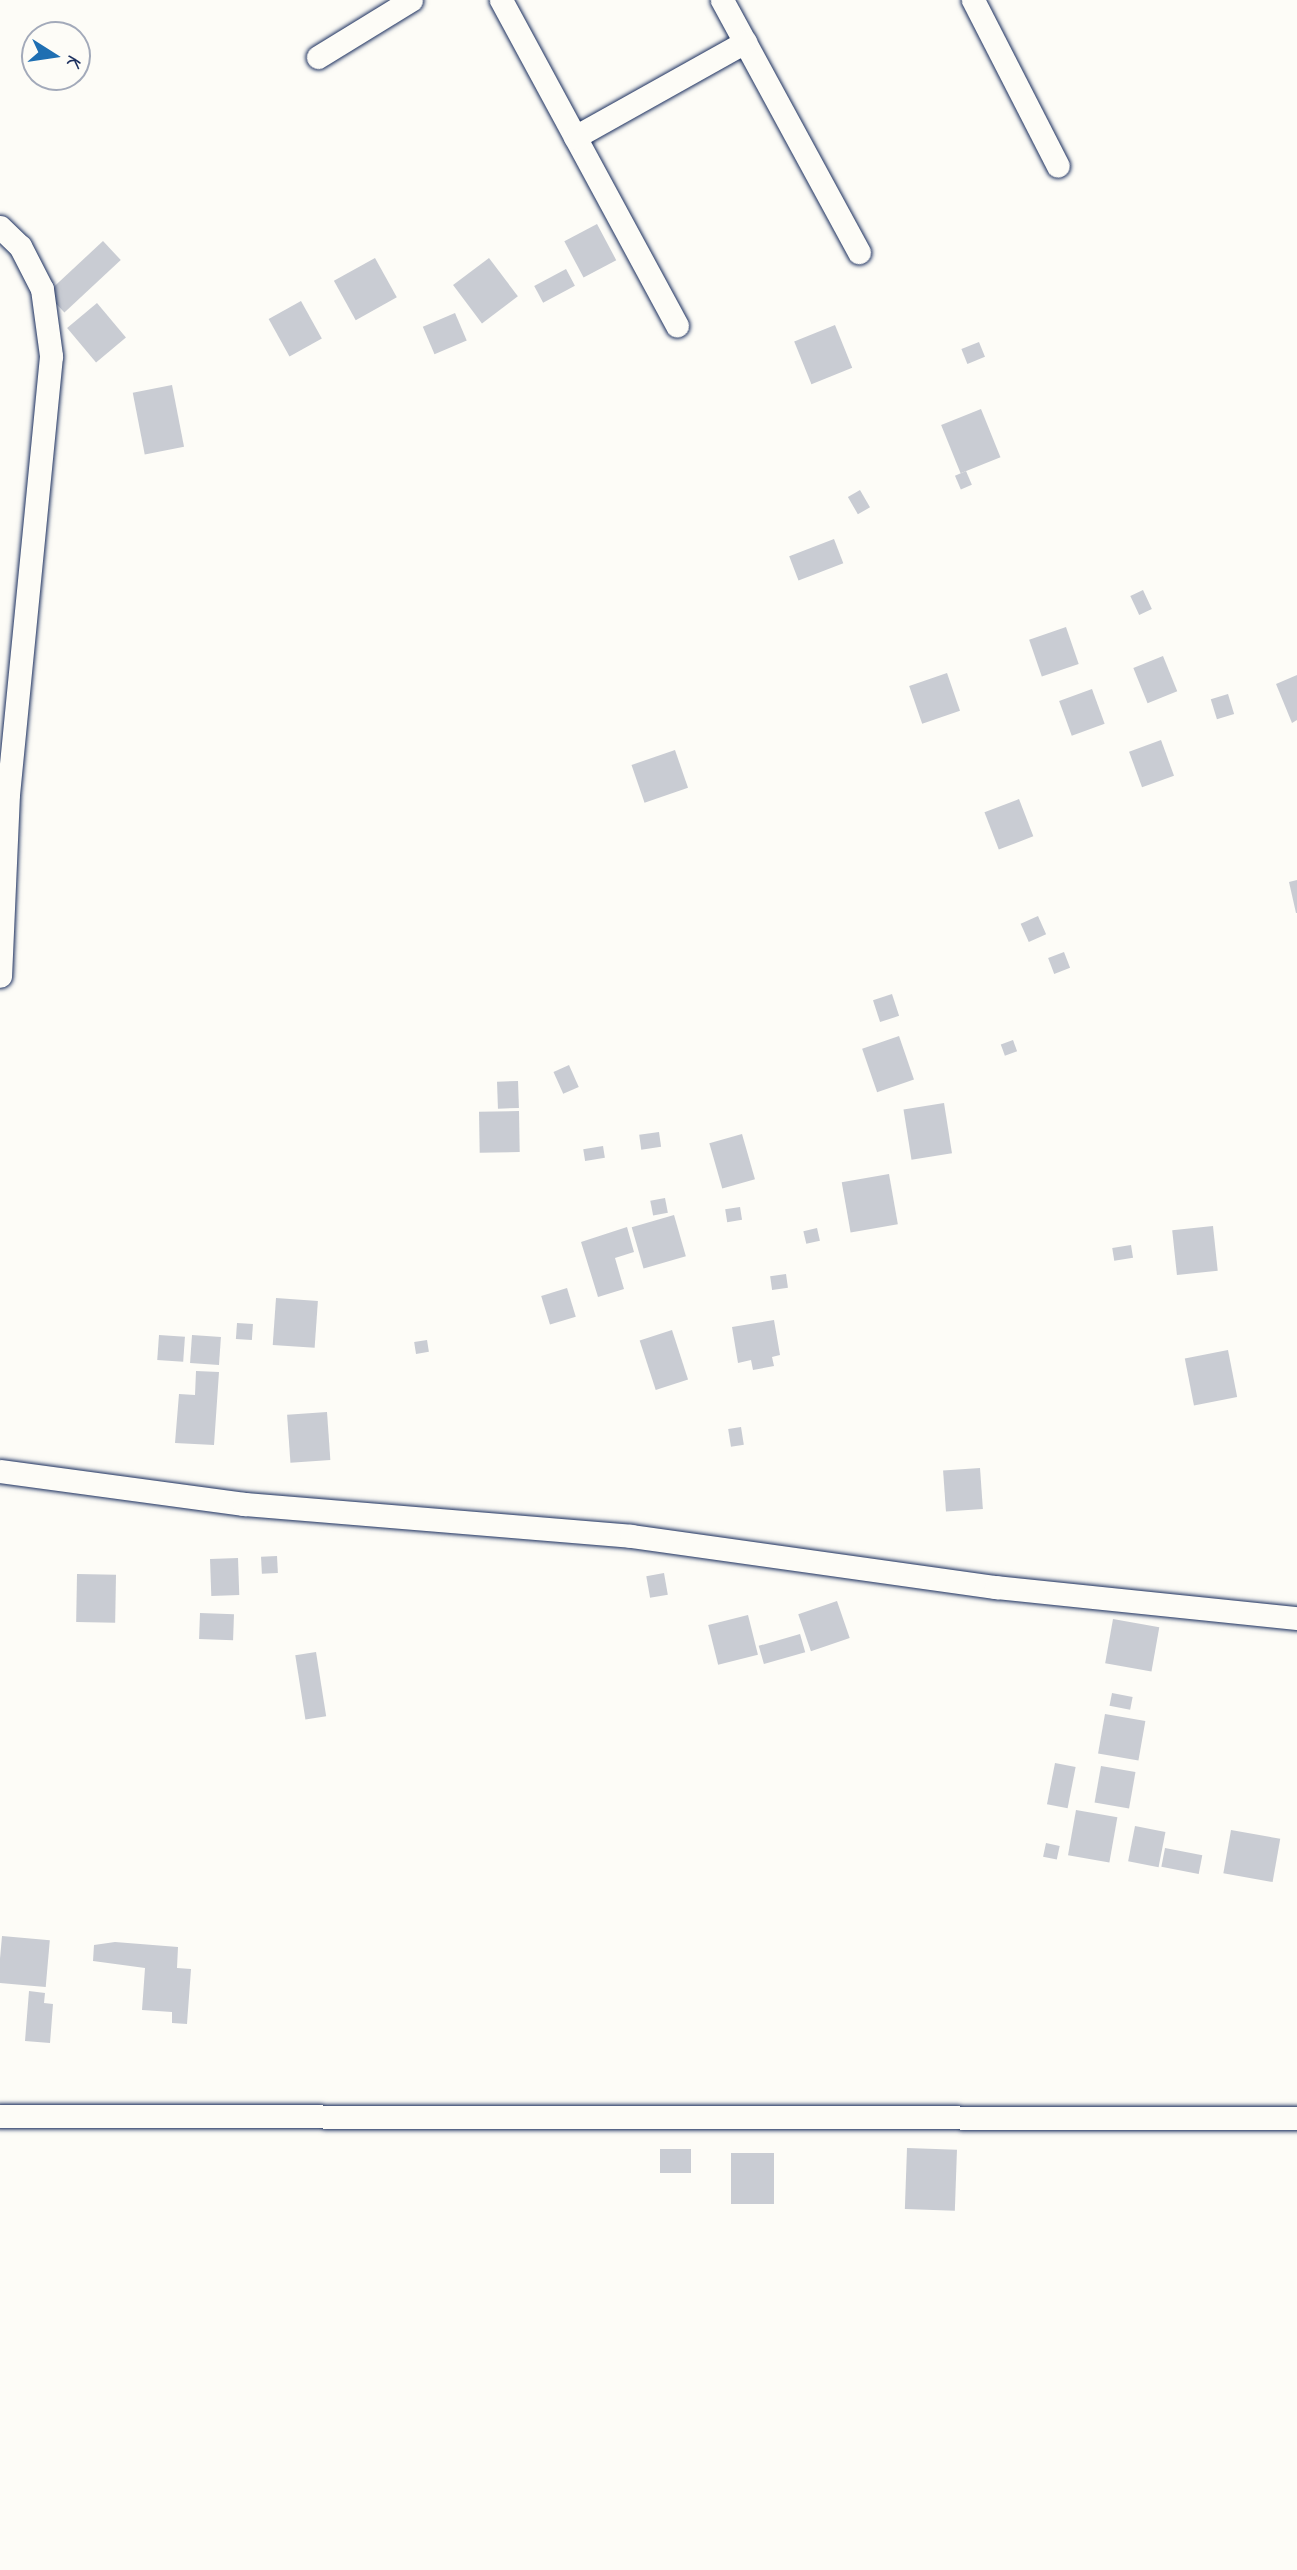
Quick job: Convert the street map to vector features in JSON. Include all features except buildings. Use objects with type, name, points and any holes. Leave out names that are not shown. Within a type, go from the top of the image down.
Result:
[{"type":"street","points":[[318,57],[411,0]]},
{"type":"street","points":[[501,0],[677,326]]},
{"type":"street","points":[[722,0],[859,251]]},
{"type":"street","points":[[973,0],[1058,166]]},
{"type":"street","points":[[575,137],[745,42]]},
{"type":"street","points":[[0,227],[20,246],[41,289],[51,356],[8,794],[0,976]]},
{"type":"street","points":[[0,1471],[244,1504],[631,1536],[996,1587],[1297,1618]]},
{"type":"street","points":[[0,2116],[1297,2118]]}]
